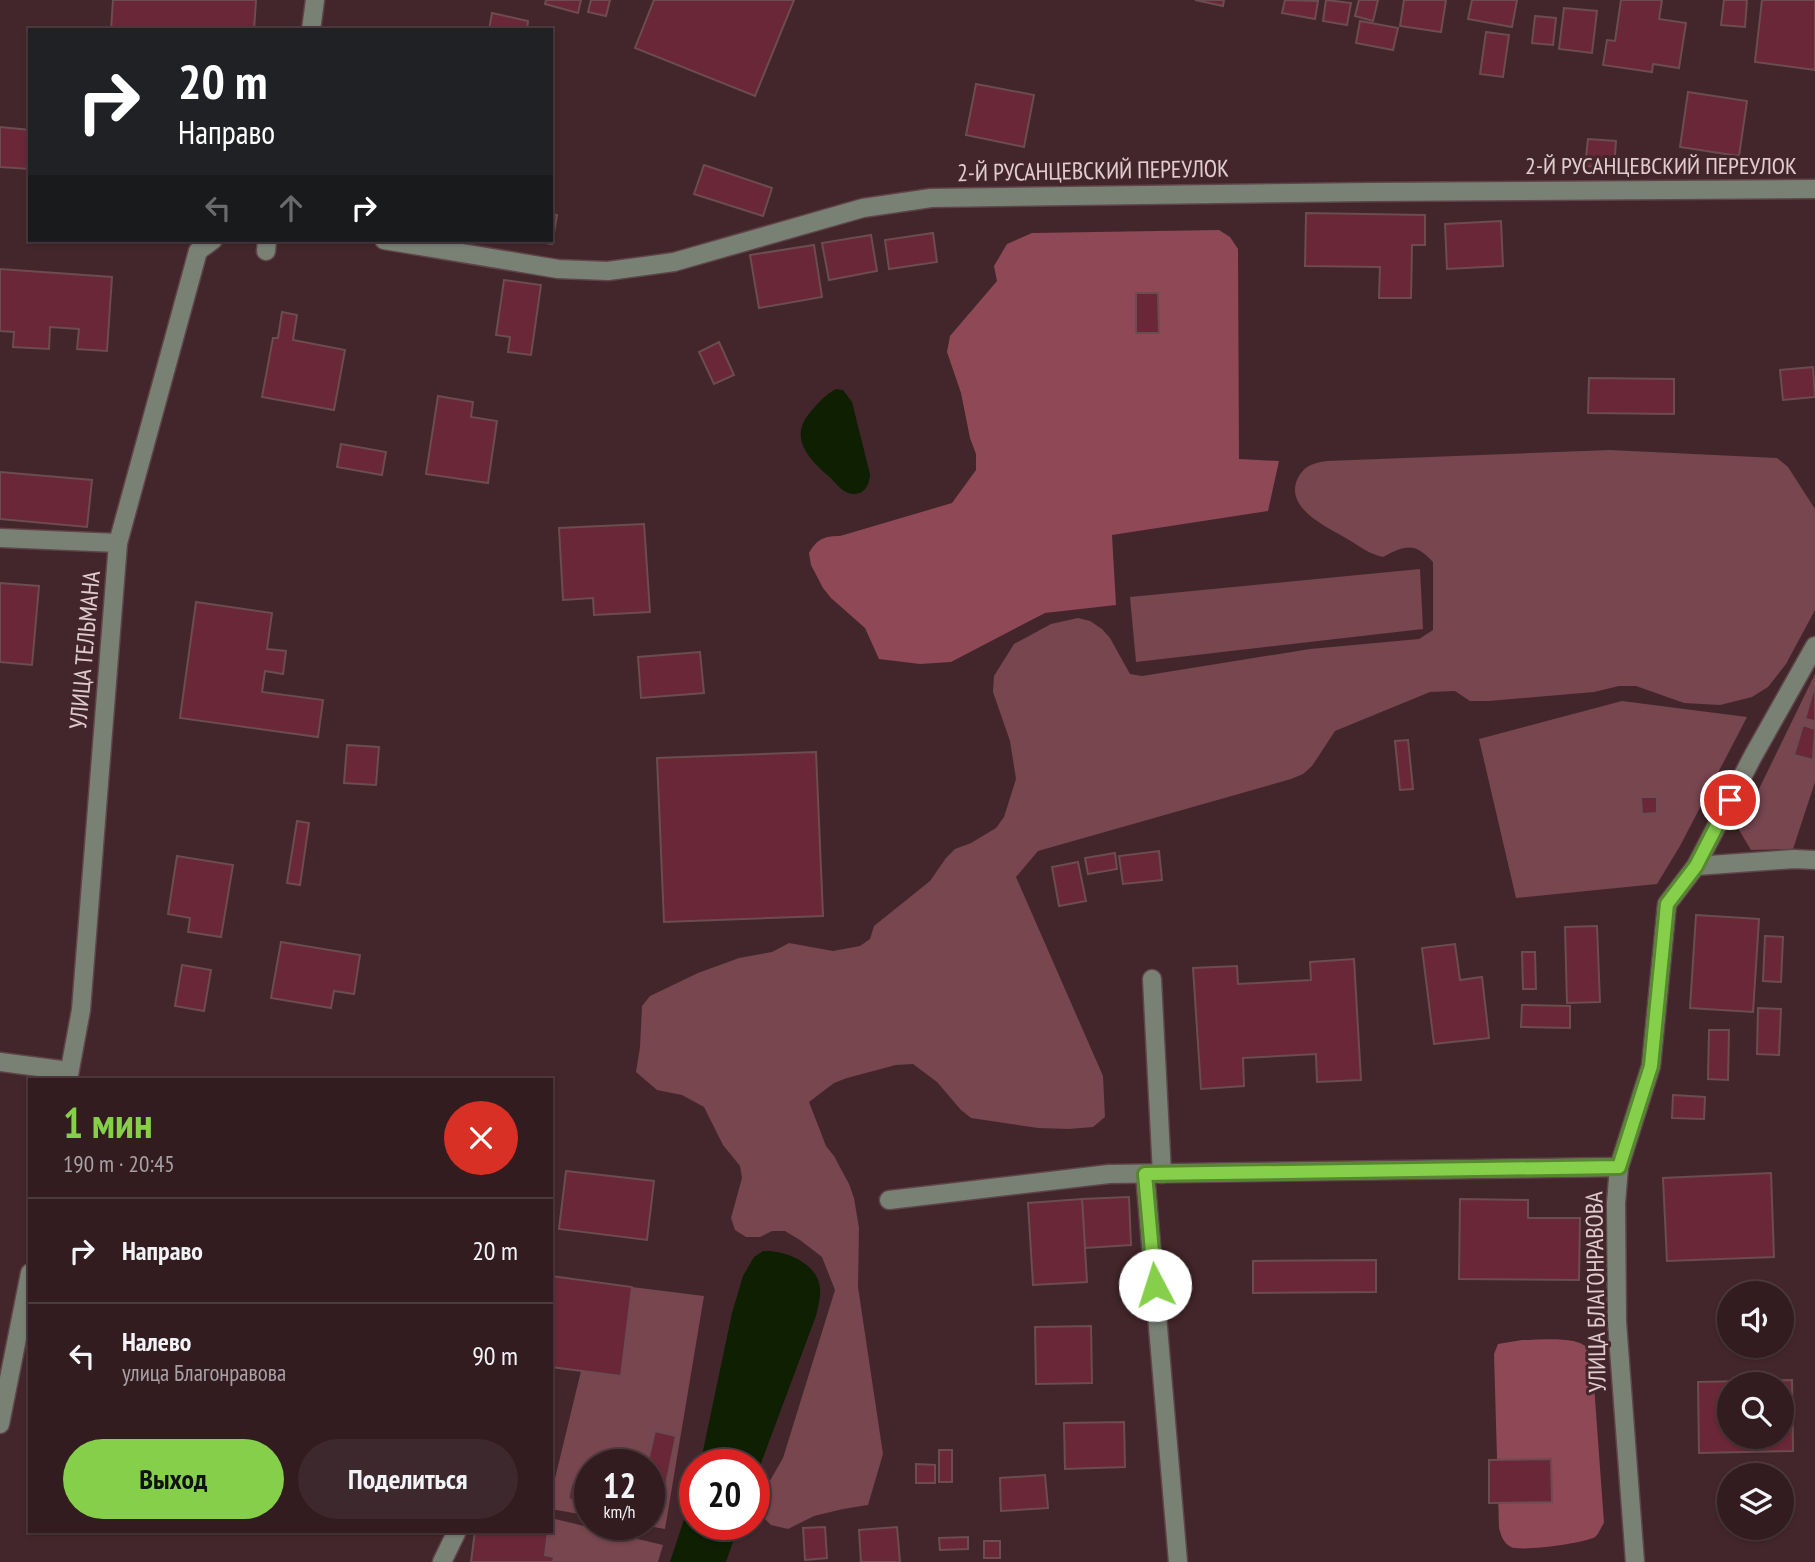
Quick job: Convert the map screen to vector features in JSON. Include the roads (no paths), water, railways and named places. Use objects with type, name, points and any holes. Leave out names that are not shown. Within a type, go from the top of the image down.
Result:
[{"type":"street","points":[[311,28],[315,0]]},
{"type":"street","name":"2-Й РУСАНЦЕВСКИЙ ПЕРЕУЛОК","points":[[396,242],[558,269],[608,271],[674,262],[863,208],[931,198],[1384,191],[1815,189]]},
{"type":"street","name":"УЛИЦА ТЕЛЬМАНА","points":[[69,1076],[81,1010],[118,543],[198,251],[210,242]]},
{"type":"street","points":[[0,538],[118,543]]},
{"type":"street","name":"УЛИЦА БЛАГОНРАВОВА","points":[[1634,1562],[1617,1322],[1616,1203],[1619,1167],[1651,1066],[1667,904],[1696,866],[1753,756],[1815,646]]},
{"type":"street","points":[[1696,866],[1815,860]]},
{"type":"street","points":[[1152,979],[1154,1174],[1178,1562]]},
{"type":"street","points":[[0,1065],[69,1076]]},
{"type":"street","points":[[889,1199],[1109,1174],[1619,1167]]},
{"type":"street","points":[[0,1424],[28,1283]]},
{"type":"street","points":[[442,1562],[456,1533]]}]
